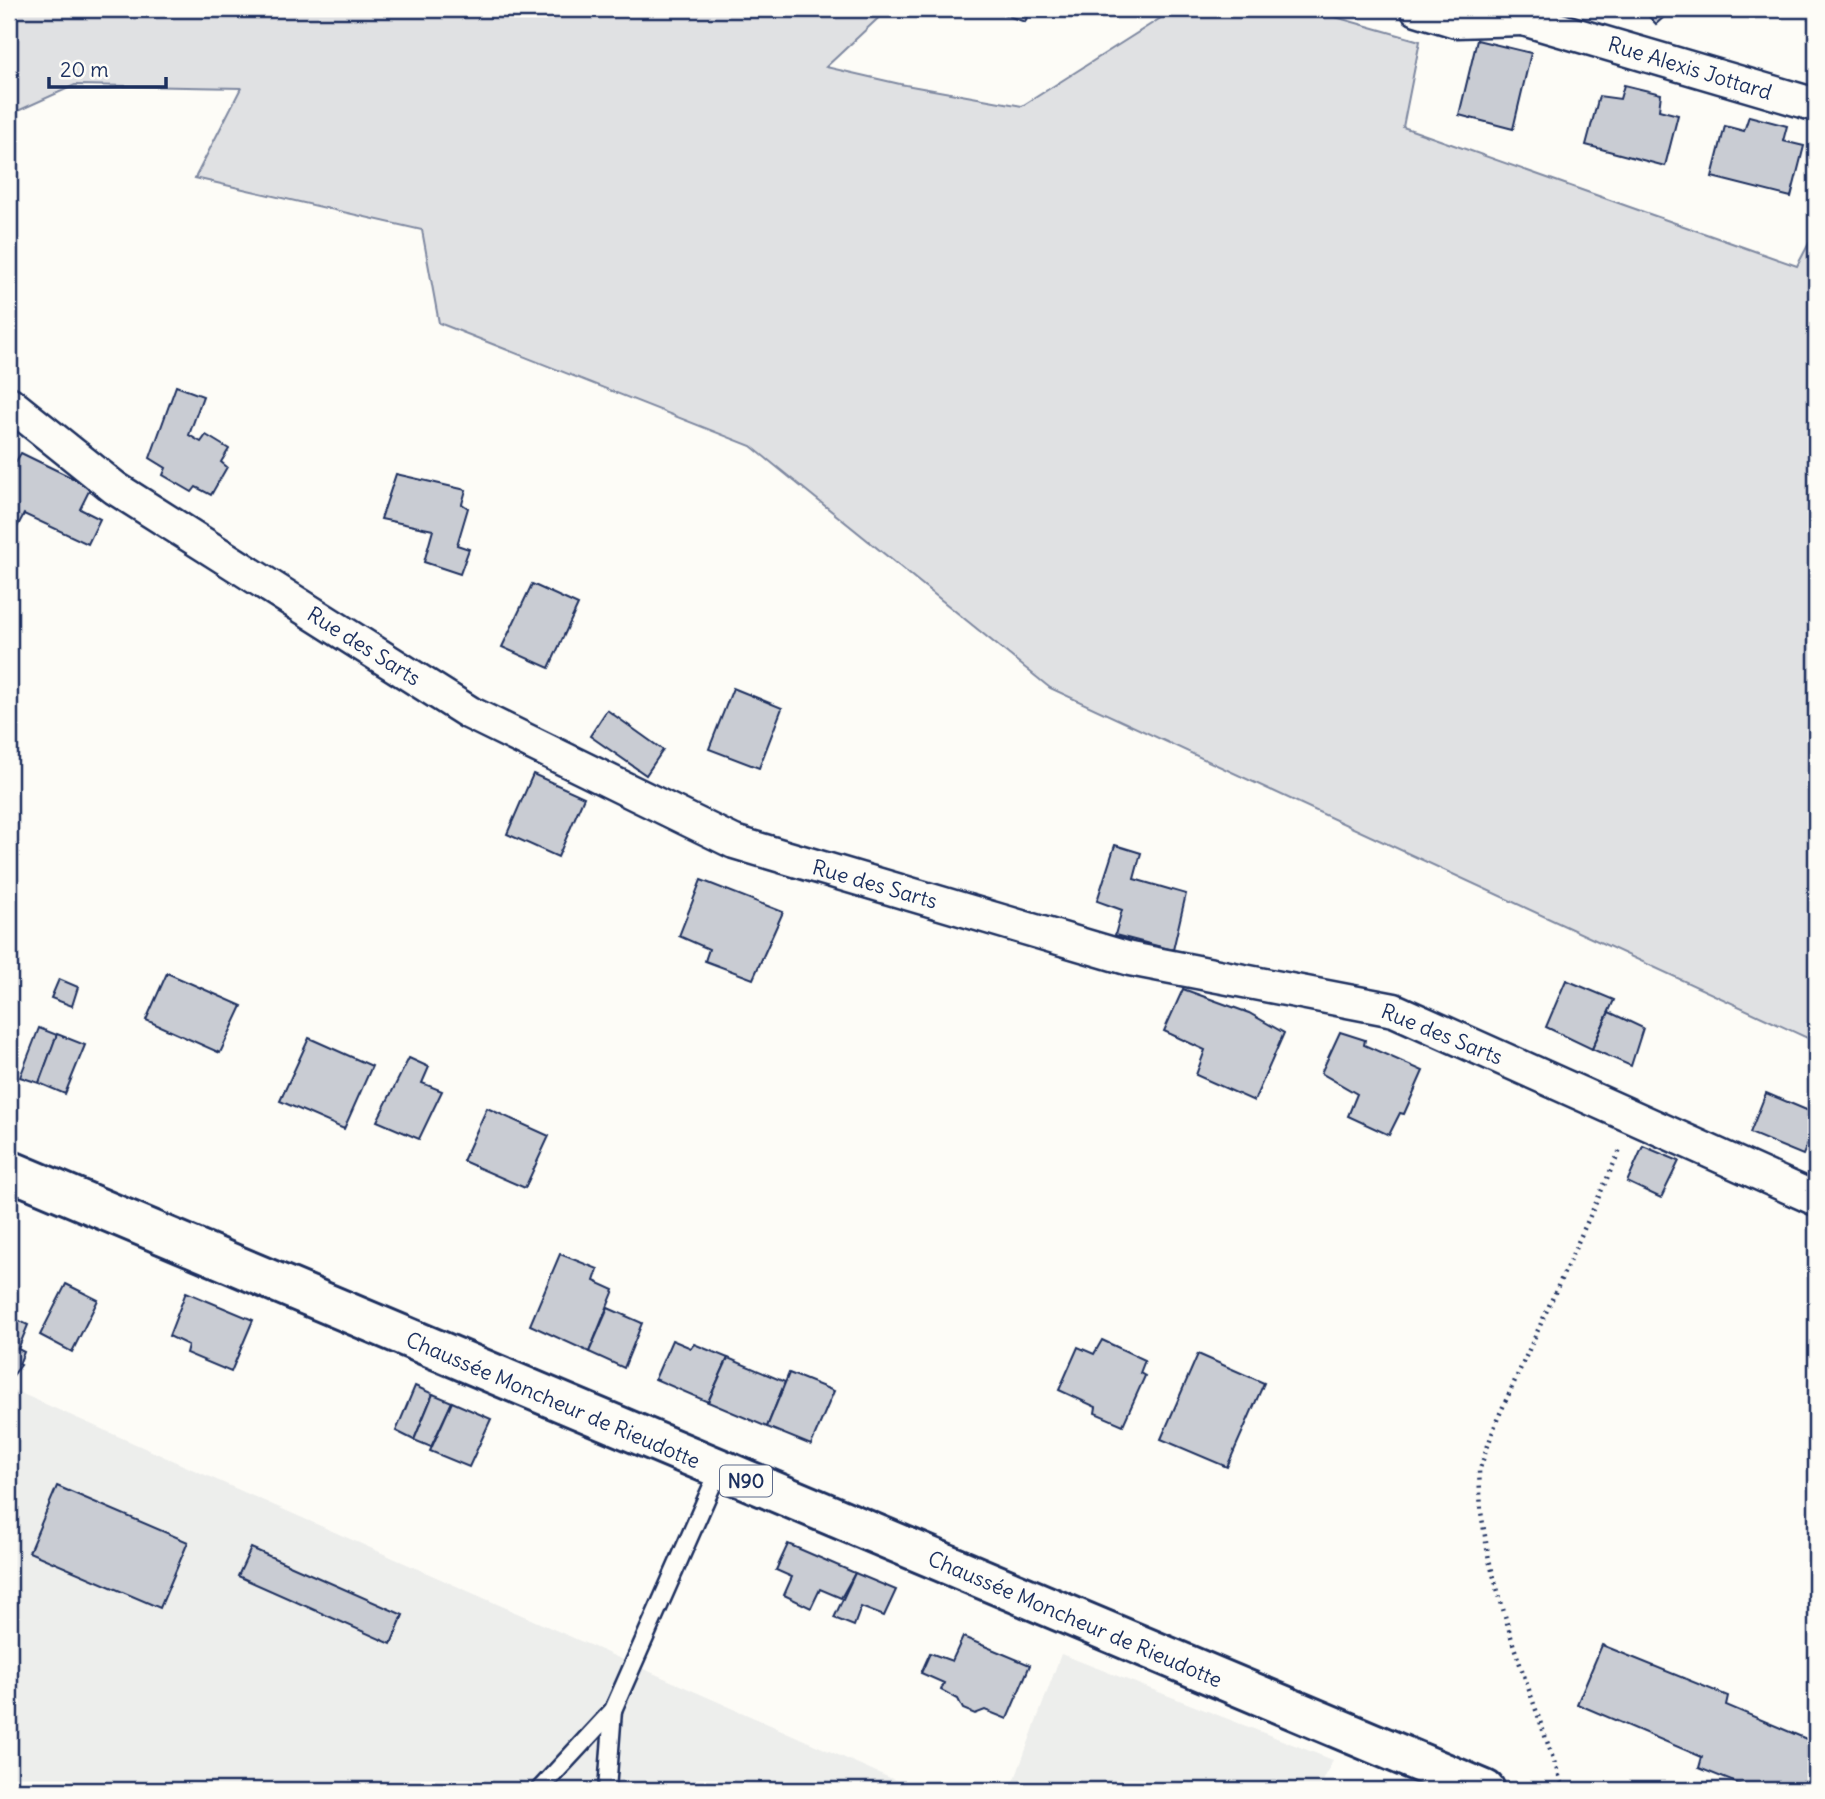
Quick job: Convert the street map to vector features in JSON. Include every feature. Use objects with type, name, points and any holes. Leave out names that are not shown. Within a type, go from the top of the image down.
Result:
[{"type":"main road","name":"Chaussée Moncheur de Rieudotte","points":[[9,1170],[1485,1790]]},
{"type":"street","name":"Rue Alexis Jottard","points":[[1417,9],[1456,21],[1529,14],[1816,106]]},
{"type":"street","name":"Rue des Sarts","points":[[9,403],[115,488],[470,713],[734,842],[1130,959],[1394,1010],[1816,1199]]},
{"type":"lane","points":[[540,1790],[613,1710],[719,1470]]},
{"type":"lane","points":[[607,1790],[613,1710]]},
{"type":"path","points":[[1564,1790],[1514,1647],[1489,1560],[1481,1512],[1479,1471],[1497,1420],[1635,1118]]},
{"type":"shaded area","points":[[9,9],[888,9],[826,67],[900,84],[1022,106],[1175,9],[1307,9],[1420,41],[1403,127],[1797,266],[1816,230],[1816,1042],[1050,688],[751,446],[439,323],[422,230],[195,178],[241,88],[75,85],[9,115]]},
{"type":"shaded area","points":[[9,1388],[917,1790],[9,1790]]},
{"type":"shaded area","points":[[1061,1654],[1333,1760],[1319,1790],[1011,1790]]},
{"type":"building","points":[[989,9],[1030,9],[1025,22]]},
{"type":"building","points":[[1642,9],[1673,9],[1656,24]]},
{"type":"building","points":[[1477,40],[1531,53],[1513,129],[1459,115]]},
{"type":"building","points":[[1624,85],[1661,94],[1659,110],[1678,115],[1665,166],[1586,145],[1599,96],[1620,99]]},
{"type":"building","points":[[1749,116],[1787,126],[1783,141],[1804,146],[1791,197],[1712,177],[1725,126],[1744,131]]},
{"type":"building","points":[[176,386],[203,396],[189,435],[201,442],[206,435],[229,449],[221,462],[227,467],[211,495],[196,487],[192,492],[163,475],[166,468],[150,458]]},
{"type":"building","points":[[21,453],[91,487],[80,509],[100,519],[88,544],[24,514],[9,542],[9,473]]},
{"type":"building","points":[[396,474],[466,490],[462,504],[468,508],[457,545],[469,549],[460,574],[424,562],[433,530],[381,519]]},
{"type":"building","points":[[532,584],[578,605],[549,668],[502,647]]},
{"type":"building","points":[[733,688],[782,708],[759,768],[709,749]]},
{"type":"building","points":[[607,710],[663,750],[646,775],[590,736]]},
{"type":"building","points":[[533,774],[584,797],[558,857],[507,834]]},
{"type":"building","points":[[1115,845],[1141,853],[1134,879],[1186,894],[1173,950],[1115,935],[1122,910],[1097,901]]},
{"type":"building","points":[[701,880],[783,912],[753,979],[705,961],[709,949],[679,936]]},
{"type":"building","points":[[167,973],[242,1006],[220,1053],[146,1020]]},
{"type":"building","points":[[59,979],[78,987],[72,1006],[51,998]]},
{"type":"building","points":[[1566,980],[1614,1000],[1592,1049],[1546,1027]]},
{"type":"building","points":[[1183,989],[1249,1013],[1284,1033],[1254,1101],[1196,1075],[1205,1050],[1164,1031]]},
{"type":"building","points":[[1609,1012],[1643,1028],[1631,1066],[1592,1049]]},
{"type":"building","points":[[39,1028],[57,1035],[39,1083],[20,1077]]},
{"type":"building","points":[[1340,1032],[1365,1040],[1364,1045],[1423,1071],[1404,1114],[1400,1113],[1389,1135],[1348,1116],[1357,1094],[1321,1073]]},
{"type":"building","points":[[57,1034],[85,1045],[65,1094],[39,1083]]},
{"type":"building","points":[[309,1038],[372,1066],[344,1129],[280,1101]]},
{"type":"building","points":[[409,1058],[429,1067],[422,1083],[442,1091],[419,1139],[377,1121]]},
{"type":"building","points":[[1766,1093],[1816,1114],[1816,1122],[1803,1155],[1750,1133]]},
{"type":"building","points":[[487,1108],[549,1136],[525,1188],[463,1161]]},
{"type":"building","points":[[1643,1146],[1679,1161],[1661,1198],[1627,1182]]},
{"type":"building","points":[[560,1254],[598,1269],[594,1281],[614,1290],[589,1352],[530,1325]]},
{"type":"building","points":[[66,1284],[98,1300],[72,1352],[40,1335]]},
{"type":"building","points":[[186,1292],[253,1320],[231,1372],[186,1353],[188,1345],[169,1336]]},
{"type":"building","points":[[608,1308],[642,1323],[624,1368],[589,1352]]},
{"type":"building","points":[[9,1316],[28,1325],[18,1349],[24,1352],[19,1364],[21,1365],[11,1378],[9,1378]]},
{"type":"building","points":[[672,1340],[691,1348],[694,1344],[728,1358],[708,1402],[655,1379]]},
{"type":"building","points":[[1102,1340],[1145,1360],[1140,1373],[1145,1376],[1123,1425],[1095,1413],[1096,1407],[1059,1390],[1078,1347],[1094,1354]]},
{"type":"building","points":[[1198,1354],[1264,1383],[1227,1467],[1161,1439]]},
{"type":"building","points":[[728,1358],[785,1382],[767,1427],[708,1402]]},
{"type":"building","points":[[789,1373],[834,1391],[811,1445],[767,1427]]},
{"type":"building","points":[[415,1386],[433,1394],[414,1440],[396,1431]]},
{"type":"building","points":[[433,1394],[452,1402],[431,1447],[414,1440]]},
{"type":"building","points":[[452,1402],[491,1419],[469,1467],[430,1451]]},
{"type":"building","points":[[57,1486],[188,1542],[160,1608],[29,1552]]},
{"type":"building","points":[[788,1544],[855,1573],[841,1598],[820,1589],[811,1608],[784,1595],[792,1577],[776,1570]]},
{"type":"building","points":[[251,1548],[403,1615],[391,1644],[238,1576]]},
{"type":"building","points":[[855,1573],[896,1590],[884,1616],[861,1607],[854,1626],[834,1618]]},
{"type":"building","points":[[963,1637],[1030,1665],[1007,1719],[985,1710],[975,1714],[963,1709],[958,1699],[941,1690],[944,1683],[921,1673],[930,1653],[952,1661]]},
{"type":"building","points":[[1602,1645],[1728,1696],[1726,1705],[1816,1743],[1816,1790],[1754,1790],[1699,1768],[1702,1757],[1577,1704]]}]
